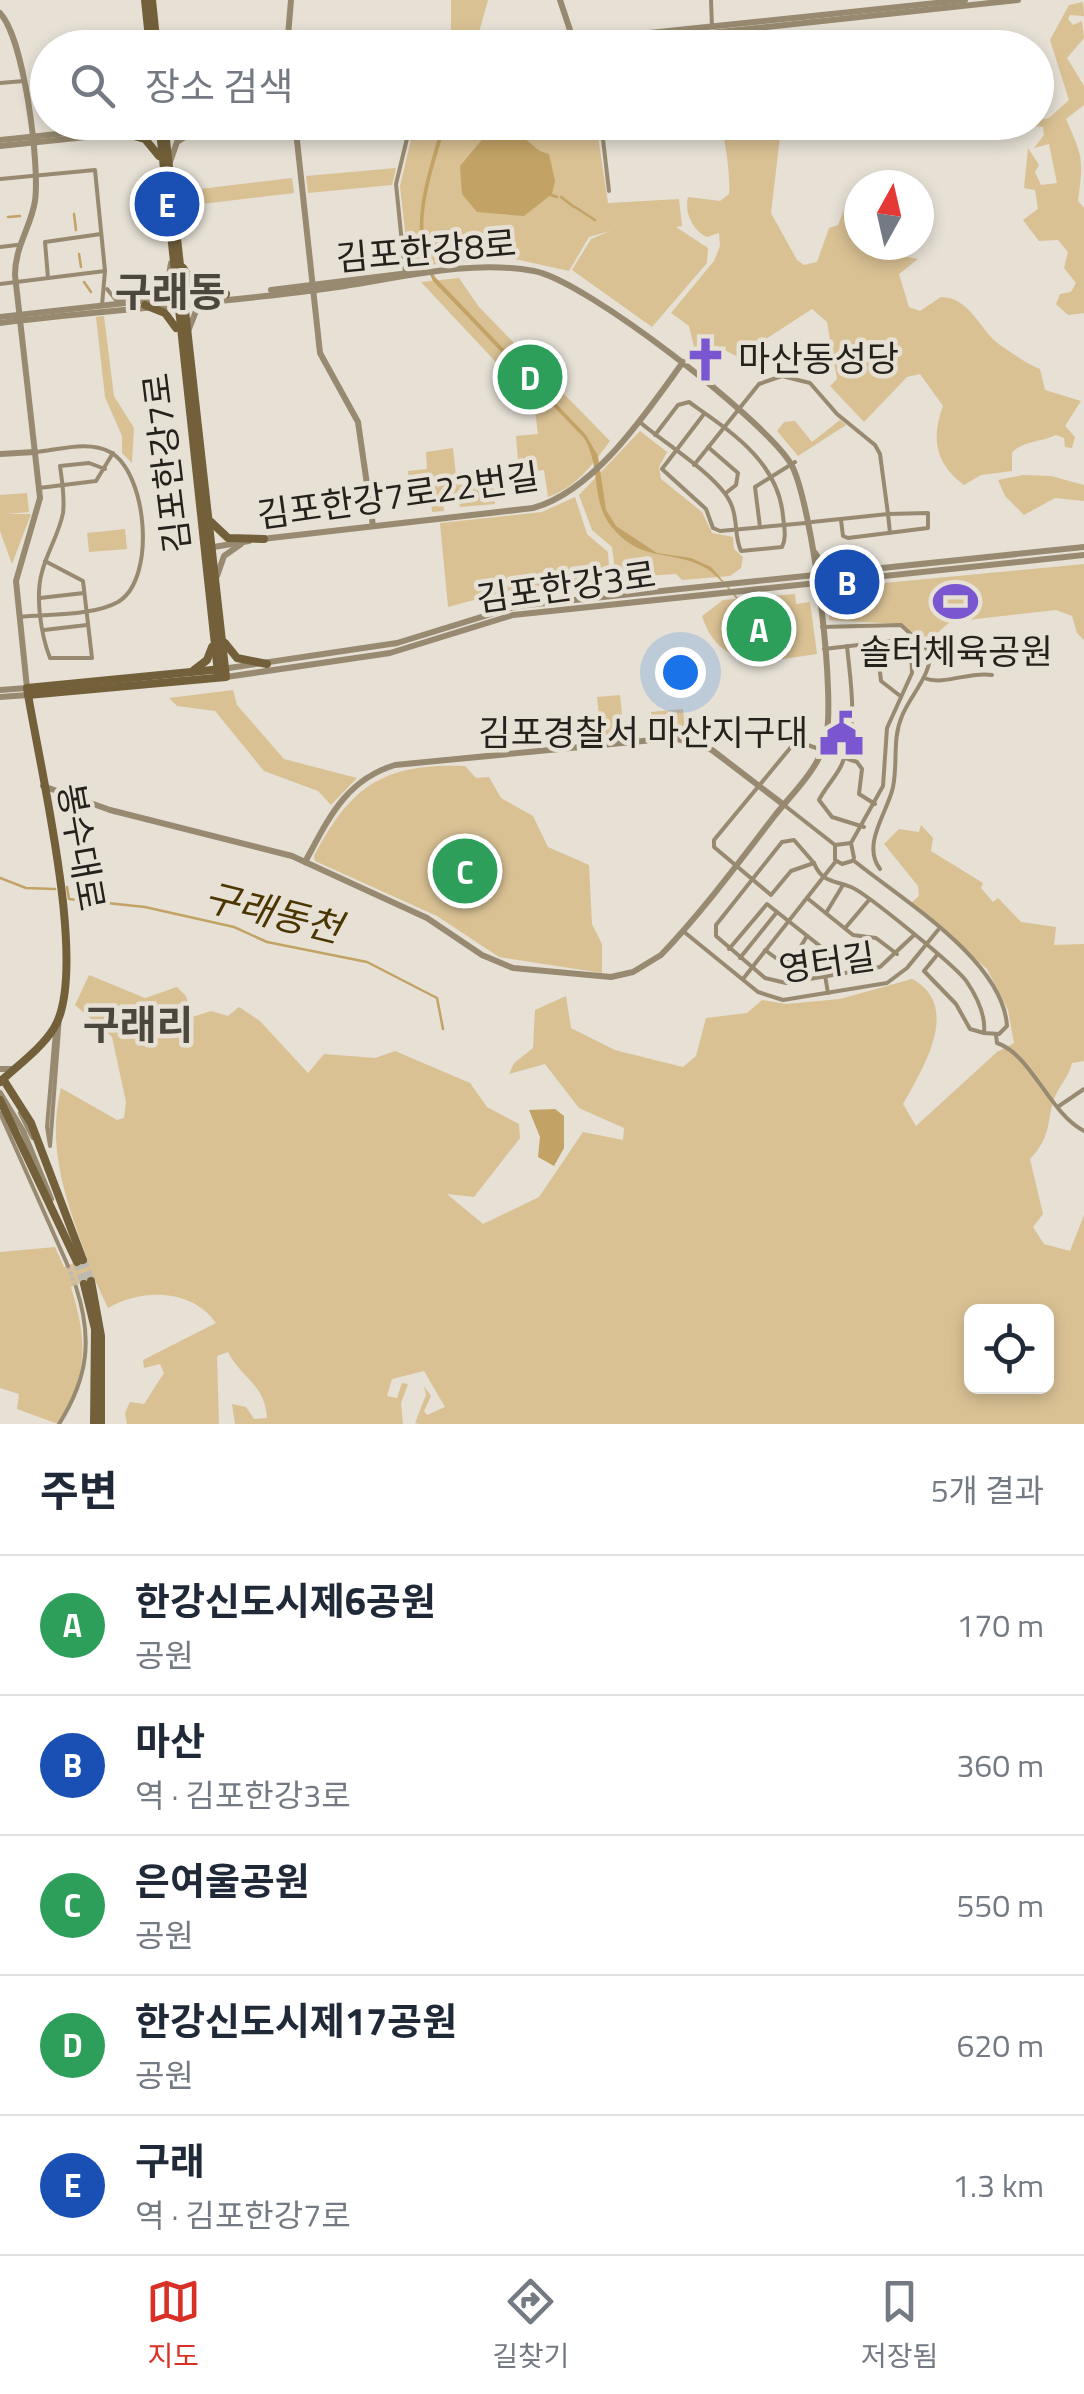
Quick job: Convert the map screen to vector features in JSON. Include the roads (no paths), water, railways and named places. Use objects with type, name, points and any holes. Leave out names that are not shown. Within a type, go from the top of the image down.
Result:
[{"type":"main road","points":[[148,0],[152,30]]},
{"type":"main road","points":[[143,140],[150,143],[166,168]]},
{"type":"main road","name":"김포한강7로","points":[[164,140],[180,299],[210,518],[209,548],[222,672]]},
{"type":"main road","points":[[175,253],[192,285],[227,296]]},
{"type":"main road","name":"김포한강7로","points":[[180,299],[182,362],[216,592],[215,621]]},
{"type":"main road","points":[[145,302],[173,322],[182,362]]},
{"type":"main road","points":[[210,518],[218,532],[228,538],[264,539]]},
{"type":"main road","points":[[215,621],[231,654],[266,664]]},
{"type":"main road","points":[[174,676],[196,670],[207,660],[215,621]]},
{"type":"main road","name":"김포한강3로","points":[[27,692],[222,672]]},
{"type":"main road","name":"김포한강3로","points":[[27,692],[222,672]]},
{"type":"main road","name":"봉수대로","points":[[1,1084],[45,1040],[60,1016],[68,936],[27,692]]},
{"type":"main road","points":[[16,1066],[12,1082],[15,1094],[31,1123],[55,1188],[76,1263]]},
{"type":"main road","points":[[1,1084],[15,1094]]},
{"type":"main road","points":[[1,1084],[76,1263]]},
{"type":"main road","points":[[84,1284],[102,1336],[98,1424]]},
{"type":"street","points":[[288,30],[291,0]]},
{"type":"street","points":[[560,0],[570,30]]},
{"type":"street","points":[[710,0],[712,27]]},
{"type":"street","points":[[681,30],[965,0]]},
{"type":"street","points":[[738,30],[1018,0]]},
{"type":"street","points":[[0,12],[18,42],[34,175],[34,204],[18,245],[16,282],[39,488],[36,521],[17,572],[27,692]]},
{"type":"street","points":[[0,83],[24,81]]},
{"type":"street","points":[[0,143],[30,140]]},
{"type":"street","points":[[166,168],[179,140]]},
{"type":"street","points":[[298,140],[320,353],[360,429],[373,526]]},
{"type":"street","points":[[405,276],[396,184],[407,140]]},
{"type":"street","points":[[603,140],[609,191]]},
{"type":"street","points":[[0,179],[95,170],[107,289],[101,306]]},
{"type":"street","points":[[48,278],[46,240],[101,234]]},
{"type":"street","points":[[0,247],[18,245]]},
{"type":"street","points":[[145,302],[167,287],[175,253]]},
{"type":"street","name":"김포한강8로","points":[[0,320],[145,302],[314,289],[507,264],[557,273],[596,294],[772,434],[793,463],[804,483],[810,522],[830,712],[823,749],[736,866],[661,955],[622,976],[584,978],[520,969],[492,960],[427,918],[306,862],[110,810],[43,786]]},
{"type":"street","points":[[0,284],[106,271]]},
{"type":"street","points":[[107,289],[116,300],[135,300]]},
{"type":"street","points":[[188,350],[192,316],[201,306],[227,296]]},
{"type":"street","name":"김포한강8로","points":[[20,318],[135,300],[145,302]]},
{"type":"street","points":[[655,436],[680,403],[688,402],[724,428],[772,476],[786,541],[776,550],[744,553],[726,493],[673,451],[655,436],[637,420],[682,363]]},
{"type":"street","points":[[693,466],[759,384],[774,377],[792,376],[810,382],[837,414],[876,447],[890,533]]},
{"type":"street","points":[[704,414],[663,464],[664,474],[706,508],[713,528],[736,530],[888,514],[928,513],[928,528],[845,538],[841,520]]},
{"type":"street","name":"김포한강7로22번길","points":[[209,548],[533,508],[565,496],[590,478],[637,420]]},
{"type":"street","points":[[0,454],[94,447],[113,454],[128,468],[135,484],[142,569],[125,597],[110,605],[18,618]]},
{"type":"street","points":[[708,447],[738,473],[736,484],[726,493]]},
{"type":"street","points":[[39,488],[96,481],[113,454]]},
{"type":"street","points":[[46,561],[80,577],[92,658],[53,659],[40,598],[46,561],[60,524],[60,466],[89,463],[104,469]]},
{"type":"street","points":[[760,527],[754,490],[793,463]]},
{"type":"street","points":[[216,592],[220,562],[244,542]]},
{"type":"street","name":"김포한강3로","points":[[222,672],[390,654],[513,615],[720,593],[855,570],[1084,551]]},
{"type":"street","name":"김포한강3로","points":[[222,672],[397,643],[498,610],[782,576],[815,578],[1084,551]]},
{"type":"street","points":[[782,576],[804,570],[814,552],[823,565],[855,570]]},
{"type":"street","points":[[40,598],[84,593]]},
{"type":"street","points":[[44,630],[88,626]]},
{"type":"street","points":[[822,627],[904,626],[930,650],[931,660],[898,730],[893,788],[879,820],[874,854],[880,869]]},
{"type":"street","points":[[824,649],[901,640],[910,646],[912,673],[888,721],[884,786],[851,844],[853,860],[983,967],[1006,1018],[1004,1031],[996,1035],[970,1029],[956,1004],[926,978],[924,971],[937,955]]},
{"type":"street","points":[[876,643],[882,684],[900,695]]},
{"type":"street","points":[[847,646],[853,717],[844,756],[820,796],[820,805],[837,819],[864,827]]},
{"type":"street","points":[[923,677],[936,682],[970,672],[992,674]]},
{"type":"street","name":"김포한강3로","points":[[0,694],[27,692]]},
{"type":"street","points":[[306,862],[346,793],[368,776],[394,766],[674,738],[712,750],[834,845],[851,844]]},
{"type":"street","points":[[814,863],[791,871],[771,895],[714,847],[714,840],[796,742],[844,756],[861,767],[858,794],[875,804]]},
{"type":"street","points":[[913,936],[898,954],[876,969],[774,982],[729,949],[716,936],[714,928],[782,842],[791,839],[824,878],[869,900],[937,955],[967,982],[984,1017],[984,1033]]},
{"type":"street","points":[[742,980],[836,861],[834,845]]},
{"type":"street","points":[[836,861],[846,864],[853,860]]},
{"type":"street","points":[[826,914],[843,885]]},
{"type":"street","points":[[808,898],[856,936],[876,938],[898,954]]},
{"type":"street","points":[[845,928],[869,900]]},
{"type":"street","points":[[729,949],[763,905],[821,948],[828,993]]},
{"type":"street","points":[[740,958],[777,912]]},
{"type":"street","name":"영터길","points":[[683,931],[742,980],[775,999],[886,984],[901,974],[938,930]]},
{"type":"street","points":[[802,980],[798,948],[808,936]]},
{"type":"street","points":[[765,950],[780,961],[798,960]]},
{"type":"street","name":"봉수대로","points":[[54,1028],[47,1127],[50,1146],[60,1016]]},
{"type":"street","points":[[54,1028],[61,1038]]},
{"type":"street","points":[[996,1035],[997,1043],[1012,1050],[1038,1086],[1084,1131]]},
{"type":"street","points":[[45,1040],[54,1046]]},
{"type":"street","points":[[1,1084],[24,1118],[55,1188]]},
{"type":"street","points":[[1059,1106],[1084,1089]]},
{"type":"street","points":[[0,1113],[76,1263]]},
{"type":"street","points":[[59,1424],[80,1386],[86,1360],[84,1284]]},
{"type":"waterway","points":[[551,195],[557,197]]},
{"type":"waterway","points":[[561,197],[574,207]]},
{"type":"waterway","points":[[575,207],[595,220]]},
{"type":"waterway","points":[[74,214],[76,230]]},
{"type":"waterway","points":[[8,217],[20,216]]},
{"type":"waterway","points":[[79,254],[81,267]]},
{"type":"waterway","points":[[84,282],[91,292]]},
{"type":"waterway","name":"구래동천","points":[[0,878],[26,888],[55,889]]},
{"type":"waterway","name":"구래동천","points":[[67,887],[69,899],[145,907],[234,927],[267,942],[367,962],[437,998],[443,1029]]},
{"type":"tunnel","points":[[83,1260],[91,1281]]},
{"type":"tunnel","points":[[77,1262],[84,1284]]},
{"type":"tunnel","points":[[68,1266],[76,1287]]},
{"type":"place","name":"구래","points":[[167,204]]},
{"type":"place","name":"마산동성당","points":[[705,359]]},
{"type":"place","name":"한강신도시제17공원","points":[[530,377]]},
{"type":"place","name":"마산","points":[[847,582]]},
{"type":"place","name":"솔터체육공원","points":[[956,602]]},
{"type":"place","name":"한강신도시제6공원","points":[[759,629]]},
{"type":"place","name":"김포경찰서 마산지구대","points":[[841,733]]},
{"type":"place","name":"은여울공원","points":[[465,871]]},
{"type":"district","name":"구래동","points":[[170,292]]},
{"type":"district","name":"구래리","points":[[138,1025]]}]
